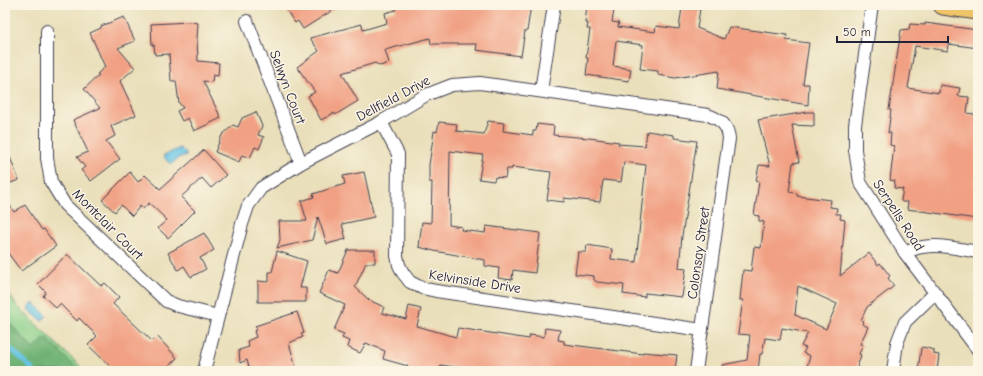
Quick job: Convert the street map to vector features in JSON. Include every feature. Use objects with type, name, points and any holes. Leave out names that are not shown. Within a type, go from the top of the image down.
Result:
[{"type":"main road","points":[[942,5],[978,10]]},
{"type":"street","points":[[541,92],[554,5]]},
{"type":"street","name":"Serpells Road","points":[[872,5],[854,125],[854,150],[860,182],[905,252],[978,350]]},
{"type":"street","name":"Selwyn Court","points":[[247,21],[301,163]]},
{"type":"street","name":"Montclair Court","points":[[47,31],[47,158],[51,182],[65,206],[166,301],[218,316]]},
{"type":"street","name":"Dellfield Drive","points":[[204,371],[248,206],[261,188],[301,163],[381,122],[426,95],[452,85],[480,83],[708,115],[724,123],[728,131],[729,140]]},
{"type":"street","name":"Kelvinside Drive","points":[[381,122],[398,154],[397,256],[403,273],[410,282],[422,288],[436,291],[702,330]]},
{"type":"street","name":"Colonsay Street","points":[[696,371],[729,140]]},
{"type":"street","points":[[905,252],[914,247],[925,245],[978,252]]},
{"type":"street","points":[[893,371],[897,343],[905,322],[935,293]]},
{"type":"green space","points":[[5,288],[17,306],[85,371],[5,371]]},
{"type":"green space","points":[[5,318],[33,349],[46,338],[79,371],[5,371]]},
{"type":"water","points":[[180,148],[187,155],[178,158],[173,163],[169,163],[163,156]]},
{"type":"water","points":[[34,303],[47,316],[42,321],[28,309],[30,305]]},
{"type":"building","points":[[295,5],[341,5],[303,29],[298,21],[295,23],[286,10]]},
{"type":"building","points":[[394,5],[531,5],[521,56],[476,50],[477,44],[431,44],[430,38],[385,50],[389,63],[380,66],[375,63],[342,73],[358,101],[335,115],[334,113],[321,120],[308,96],[315,92],[297,67],[319,51],[310,38],[362,24],[363,30],[387,23],[385,13],[396,10]]},
{"type":"building","points":[[587,5],[615,5],[612,22],[619,23],[618,27],[655,32],[656,26],[679,29],[682,7],[700,9],[697,28],[724,39],[729,27],[787,35],[786,40],[809,43],[803,84],[809,84],[808,105],[717,89],[719,71],[675,78],[658,75],[658,71],[640,69],[643,45],[616,41],[613,66],[631,69],[629,81],[586,75],[588,58],[586,58],[590,29],[587,29],[588,23],[585,23]]},
{"type":"building","points":[[124,17],[135,41],[118,48],[135,68],[120,81],[136,115],[111,126],[115,136],[106,141],[120,159],[91,181],[81,170],[85,167],[77,157],[88,152],[73,120],[100,108],[84,89],[105,67],[90,33],[101,28],[101,26]]},
{"type":"building","points":[[198,23],[198,61],[219,63],[218,76],[213,75],[212,82],[203,81],[221,118],[194,131],[188,118],[182,121],[177,111],[183,108],[179,103],[176,81],[171,81],[169,54],[155,55],[154,45],[152,45],[151,24]]},
{"type":"building","points":[[925,23],[978,30],[978,48],[949,44],[948,51],[915,46],[908,88],[939,93],[940,85],[960,88],[958,96],[969,97],[967,113],[978,115],[977,219],[907,209],[908,202],[902,202],[901,200],[903,189],[894,188],[895,181],[890,180],[894,146],[890,145],[891,133],[888,133],[891,110],[889,110],[901,30],[909,29],[910,24],[925,25]]},
{"type":"building","points":[[256,112],[262,126],[258,135],[264,137],[259,149],[255,147],[250,158],[242,155],[239,162],[215,152],[222,135],[233,125],[238,127],[242,118]]},
{"type":"building","points":[[814,112],[814,126],[792,125],[799,162],[793,163],[789,192],[797,193],[797,196],[831,200],[830,207],[837,208],[836,214],[841,214],[840,219],[845,220],[840,276],[869,253],[878,265],[880,263],[890,276],[888,278],[894,286],[867,307],[861,320],[863,321],[862,324],[868,327],[860,344],[863,345],[859,354],[861,355],[856,371],[806,371],[810,356],[803,353],[806,348],[801,346],[808,333],[782,328],[780,340],[765,338],[762,354],[760,354],[758,371],[723,371],[722,365],[747,360],[750,335],[738,334],[743,300],[740,300],[743,270],[751,271],[754,247],[761,248],[764,222],[759,221],[759,216],[754,215],[759,182],[756,181],[759,165],[770,166],[758,120]],"holes":[[[798,286],[837,304],[826,329],[795,315]]]},
{"type":"building","points":[[488,121],[504,123],[503,131],[533,135],[533,131],[536,131],[537,124],[554,126],[553,135],[619,142],[618,144],[645,146],[647,131],[674,135],[674,138],[697,141],[682,236],[679,268],[686,269],[682,297],[645,293],[645,297],[623,294],[624,285],[597,282],[594,280],[594,276],[575,274],[578,252],[586,252],[587,245],[612,249],[611,259],[636,262],[646,165],[624,162],[621,182],[603,181],[600,202],[564,198],[564,202],[547,200],[551,172],[512,167],[512,169],[507,169],[505,178],[495,177],[494,181],[479,179],[483,155],[450,151],[449,225],[462,227],[461,230],[485,233],[486,226],[540,233],[535,273],[513,270],[512,280],[498,278],[499,268],[485,266],[485,260],[419,247],[422,222],[431,223],[432,182],[429,182],[429,165],[434,131],[437,132],[439,122],[457,124],[456,131],[484,134]]},
{"type":"building","points":[[5,145],[19,180],[5,185]]},
{"type":"building","points":[[204,150],[226,175],[211,188],[202,178],[181,197],[195,211],[168,238],[158,228],[167,220],[149,203],[143,209],[140,206],[132,216],[121,205],[115,212],[102,200],[130,172],[138,182],[145,175],[160,189]]},
{"type":"building","points":[[364,172],[374,217],[342,224],[346,239],[327,244],[318,217],[312,240],[277,248],[280,240],[279,221],[307,221],[301,201],[314,197],[313,194],[345,184],[343,176]]},
{"type":"building","points":[[5,198],[14,212],[25,205],[42,230],[44,229],[56,246],[21,271],[5,249]]},
{"type":"building","points":[[204,233],[214,250],[200,258],[206,269],[191,277],[184,266],[178,270],[168,253]]},
{"type":"building","points":[[348,250],[375,250],[375,263],[366,263],[355,287],[369,300],[384,307],[382,313],[406,319],[409,306],[421,309],[417,326],[456,337],[458,328],[529,339],[530,335],[544,337],[545,328],[560,330],[558,340],[564,341],[564,344],[643,354],[643,352],[677,355],[675,371],[484,371],[441,365],[439,371],[407,371],[408,366],[383,359],[385,351],[366,343],[360,353],[347,347],[349,341],[342,338],[344,334],[334,330],[345,305],[319,293],[329,270],[338,273]]},
{"type":"building","points":[[277,251],[307,261],[300,288],[306,288],[306,302],[258,302],[258,281],[269,282],[269,272],[272,272]]},
{"type":"building","points":[[67,254],[101,286],[105,283],[119,297],[113,304],[152,341],[157,336],[177,358],[163,371],[115,371],[88,345],[97,336],[79,318],[77,321],[60,304],[56,308],[43,296],[46,292],[38,284]]},
{"type":"building","points":[[297,312],[304,333],[301,334],[303,337],[289,343],[297,371],[250,371],[247,360],[240,363],[239,350],[249,347],[247,341],[256,337],[254,331],[257,330],[255,326]]},
{"type":"building","points":[[923,347],[934,350],[934,354],[939,355],[937,371],[918,371],[921,348]]},
{"type":"waterway","points":[[5,343],[34,371]]}]
